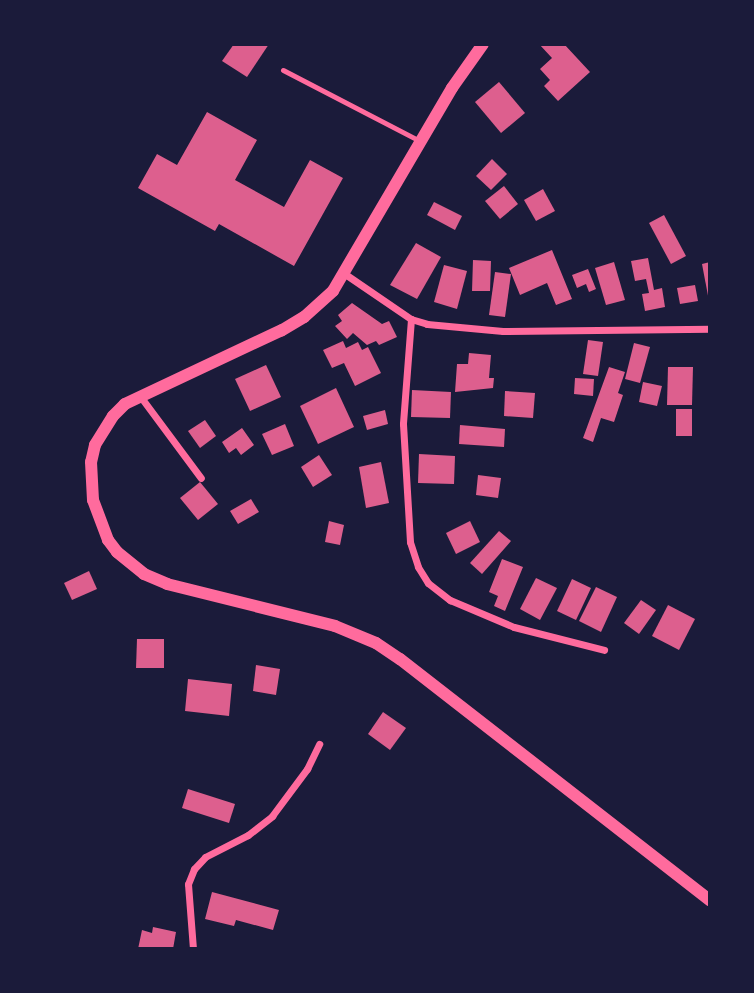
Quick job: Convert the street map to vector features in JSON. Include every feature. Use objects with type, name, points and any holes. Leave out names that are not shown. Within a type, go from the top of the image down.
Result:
[{"type":"street","points":[[482,44],[452,88],[333,291],[304,317],[140,396],[113,416],[95,445],[92,463],[93,500],[108,540],[127,562],[144,574],[167,584],[335,626],[376,643],[489,725],[710,901]]},
{"type":"street","points":[[345,274],[411,319],[456,328],[503,331],[710,329]]},
{"type":"street","points":[[411,319],[402,424],[410,542],[418,567],[428,583],[450,600],[514,627],[604,650]]},
{"type":"street","points":[[140,396],[201,478]]},
{"type":"street","points":[[193,949],[188,884],[194,869],[205,858],[248,835],[272,816],[307,769],[319,744]]},
{"type":"lane","points":[[283,70],[421,142]]},
{"type":"building","points":[[234,44],[269,44],[247,77],[222,61]]},
{"type":"building","points":[[539,44],[564,44],[590,72],[558,101],[544,86],[550,80],[540,69],[552,58]]},
{"type":"building","points":[[499,82],[525,113],[501,133],[475,102]]},
{"type":"building","points":[[207,112],[257,140],[235,180],[284,207],[310,160],[343,178],[294,266],[219,224],[215,231],[138,188],[157,154],[177,165]]},
{"type":"building","points":[[492,159],[507,174],[491,190],[476,176]]},
{"type":"building","points":[[504,186],[518,204],[500,219],[485,201]]},
{"type":"building","points":[[543,189],[555,211],[536,221],[524,200]]},
{"type":"building","points":[[434,202],[462,216],[455,230],[427,215]]},
{"type":"building","points":[[664,215],[686,256],[671,264],[649,223]]},
{"type":"building","points":[[416,243],[441,257],[417,299],[390,285]]},
{"type":"building","points":[[552,250],[572,299],[556,305],[547,283],[520,295],[509,268]]},
{"type":"building","points":[[648,258],[654,290],[662,288],[665,307],[645,311],[642,294],[649,293],[646,279],[635,281],[631,261]]},
{"type":"building","points":[[473,260],[491,261],[490,291],[472,291]]},
{"type":"building","points":[[614,262],[625,300],[606,305],[595,268]]},
{"type":"building","points":[[710,262],[710,301],[709,301],[702,264]]},
{"type":"building","points":[[444,265],[467,271],[457,309],[434,302]]},
{"type":"building","points":[[588,269],[596,289],[589,292],[586,284],[577,288],[572,275]]},
{"type":"building","points":[[495,272],[511,274],[505,317],[489,315]]},
{"type":"building","points":[[695,285],[698,301],[680,304],[677,288]]},
{"type":"building","points":[[352,303],[382,324],[389,321],[397,337],[379,345],[376,341],[367,345],[353,333],[347,339],[335,326],[342,321],[338,315]]},
{"type":"building","points":[[588,340],[603,342],[598,376],[583,374]]},
{"type":"building","points":[[343,341],[346,348],[358,342],[362,350],[368,347],[381,373],[355,386],[344,363],[332,368],[323,350]]},
{"type":"building","points":[[634,343],[650,347],[640,383],[625,379]]},
{"type":"building","points":[[469,353],[491,355],[489,378],[494,378],[493,388],[455,392],[457,364],[468,364]]},
{"type":"building","points":[[266,365],[281,397],[250,411],[235,379]]},
{"type":"building","points":[[609,367],[625,372],[618,393],[623,395],[614,422],[601,418],[593,442],[583,438]]},
{"type":"building","points":[[668,367],[693,367],[692,405],[667,405]]},
{"type":"building","points":[[575,378],[594,379],[593,396],[574,394]]},
{"type":"building","points":[[643,382],[662,386],[657,406],[639,402]]},
{"type":"building","points":[[336,388],[354,427],[318,444],[300,406]]},
{"type":"building","points":[[412,390],[451,392],[450,418],[411,417]]},
{"type":"building","points":[[505,391],[535,393],[533,418],[504,416]]},
{"type":"building","points":[[676,409],[692,409],[692,436],[676,436]]},
{"type":"building","points":[[385,410],[388,424],[367,430],[363,416]]},
{"type":"building","points":[[205,420],[216,436],[200,448],[188,431]]},
{"type":"building","points":[[285,424],[294,446],[272,455],[262,434]]},
{"type":"building","points":[[460,425],[505,429],[504,447],[459,444]]},
{"type":"building","points":[[242,428],[254,445],[241,455],[236,448],[229,453],[222,442]]},
{"type":"building","points":[[419,454],[455,456],[454,484],[418,483]]},
{"type":"building","points":[[319,455],[332,475],[313,487],[301,467]]},
{"type":"building","points":[[381,462],[389,503],[366,508],[359,467]]},
{"type":"building","points":[[478,475],[501,478],[498,498],[476,495]]},
{"type":"building","points":[[200,482],[218,504],[198,520],[180,498]]},
{"type":"building","points":[[251,499],[259,512],[238,524],[230,511]]},
{"type":"building","points":[[329,521],[344,525],[340,545],[325,542]]},
{"type":"building","points":[[470,521],[480,542],[456,554],[446,533]]},
{"type":"building","points":[[499,531],[511,541],[482,574],[470,563]]},
{"type":"building","points":[[502,559],[523,567],[505,611],[494,606],[498,596],[489,592]]},
{"type":"building","points":[[89,571],[97,589],[72,600],[64,583]]},
{"type":"building","points":[[536,578],[557,588],[540,620],[520,609]]},
{"type":"building","points":[[572,579],[591,588],[576,620],[557,611]]},
{"type":"building","points":[[596,587],[617,597],[601,632],[579,621]]},
{"type":"building","points":[[641,600],[656,610],[639,634],[624,623]]},
{"type":"building","points":[[668,605],[695,619],[679,650],[652,636]]},
{"type":"building","points":[[137,639],[164,639],[164,668],[136,668]]},
{"type":"building","points":[[256,665],[280,669],[276,695],[253,691]]},
{"type":"building","points":[[188,679],[232,684],[229,716],[185,711]]},
{"type":"building","points":[[383,712],[406,728],[390,750],[368,734]]},
{"type":"building","points":[[188,789],[235,804],[229,823],[182,808]]},
{"type":"building","points":[[212,892],[279,910],[273,930],[236,920],[234,926],[205,919]]},
{"type":"building","points":[[153,927],[176,932],[173,949],[138,949],[142,930],[152,933]]}]
